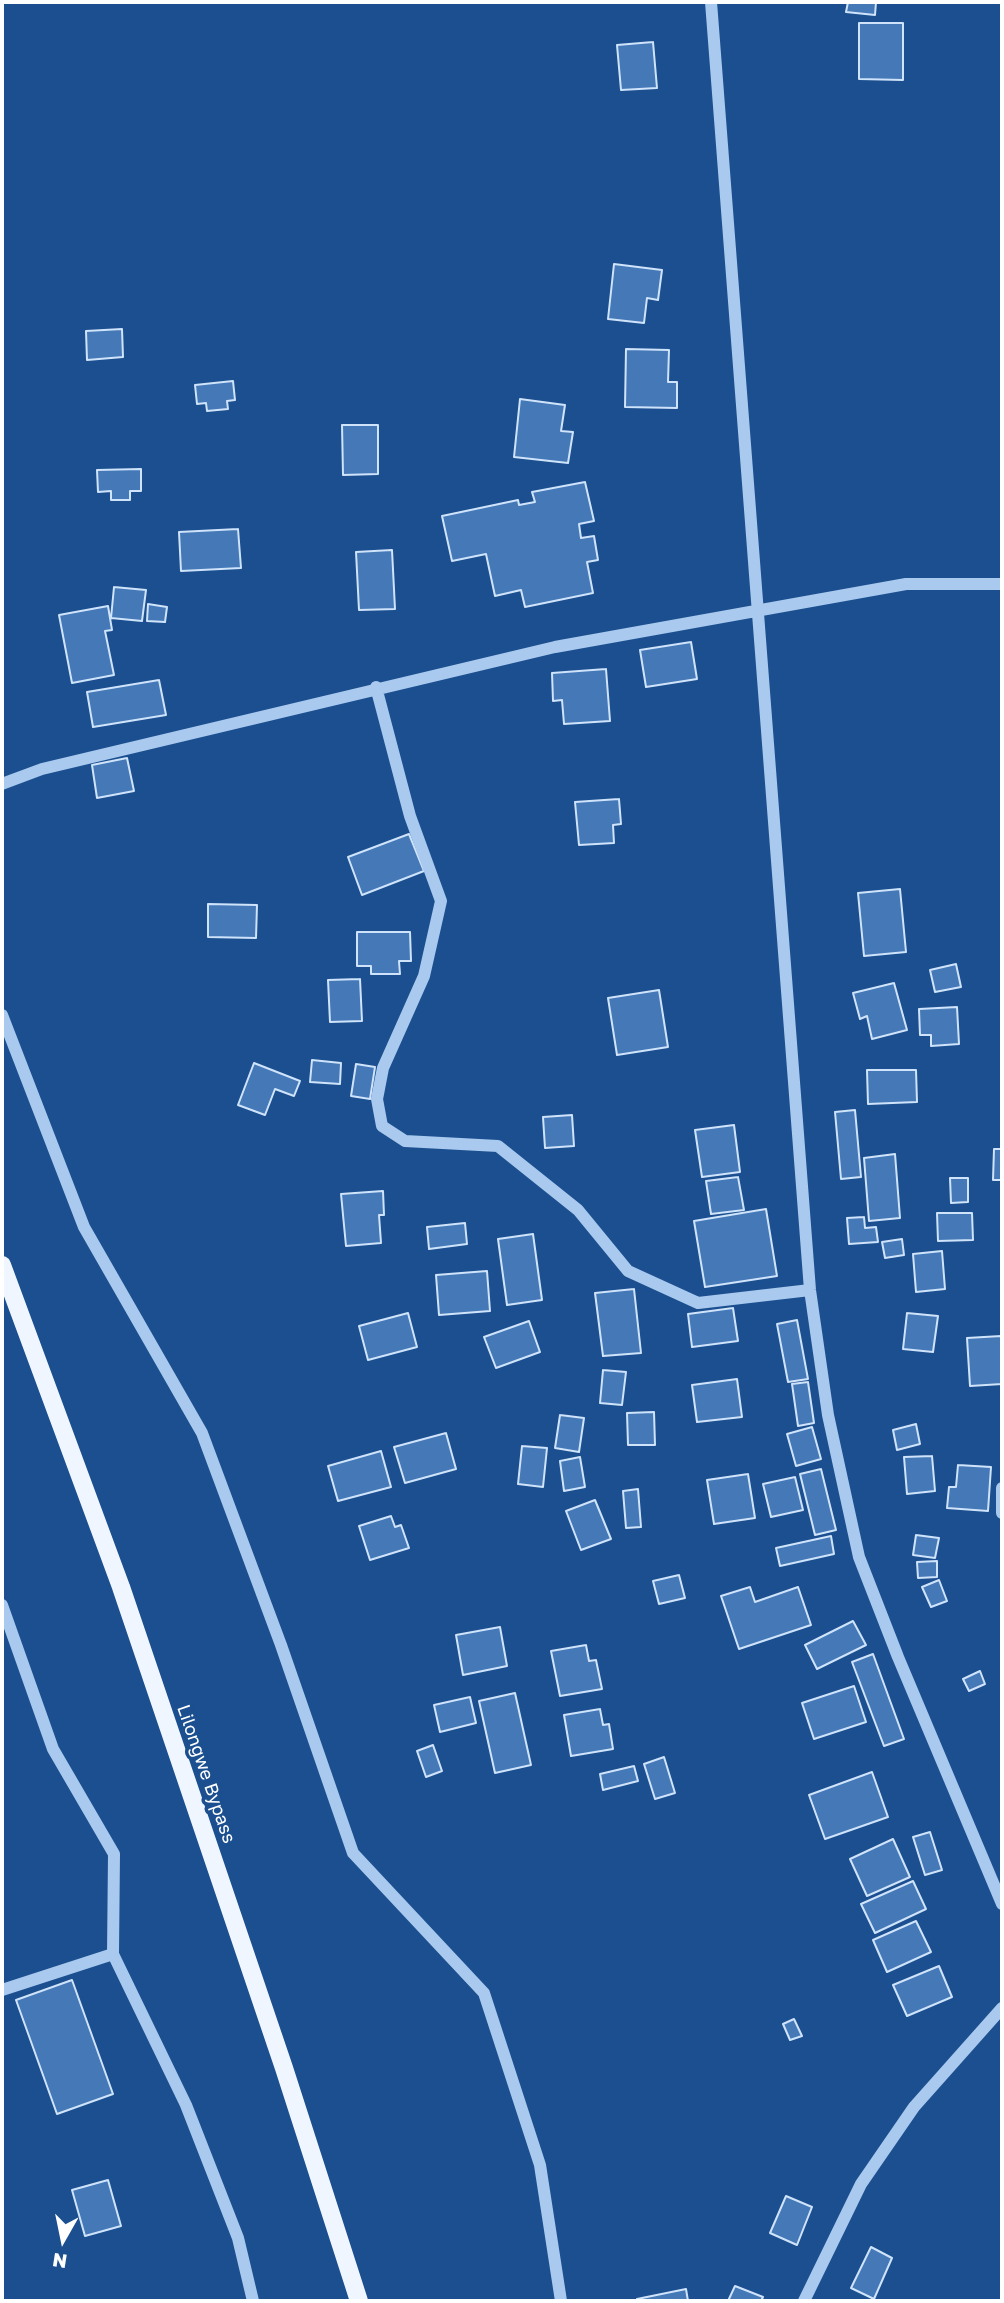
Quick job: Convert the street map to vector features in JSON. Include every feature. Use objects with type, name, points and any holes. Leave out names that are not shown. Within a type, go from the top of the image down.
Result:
[{"type":"main road","name":"Lilongwe Bypass","points":[[2,1265],[121,1587],[284,2068],[359,2301]]},
{"type":"street","points":[[710,2],[760,611],[810,1290],[828,1415],[859,1557],[1002,1904]]},
{"type":"street","points":[[2,784],[42,768],[376,687],[555,647],[906,584],[1002,584]]},
{"type":"street","points":[[376,687],[410,816],[441,901],[424,976],[383,1068],[377,1098],[382,1126],[405,1141],[498,1146],[578,1210],[628,1271],[698,1303],[810,1290]]},
{"type":"street","points":[[2,1015],[84,1227],[202,1433],[281,1645],[353,1853],[484,1993],[540,2165],[561,2301]]},
{"type":"street","points":[[1002,1489],[1002,1513]]},
{"type":"street","points":[[2,1605],[53,1749],[114,1854],[113,1954],[187,2105],[238,2238],[253,2301]]},
{"type":"street","points":[[2,1990],[113,1954]]},
{"type":"street","points":[[804,2301],[861,2184],[914,2107],[1002,2008]]},
{"type":"building","points":[[848,2],[876,2],[875,15],[846,12]]},
{"type":"building","points":[[859,23],[903,23],[903,80],[859,79]]},
{"type":"building","points":[[653,42],[657,88],[621,90],[617,45]]},
{"type":"building","points":[[614,264],[662,270],[658,300],[647,298],[644,323],[608,319]]},
{"type":"building","points":[[122,329],[123,357],[87,360],[86,331]]},
{"type":"building","points":[[626,349],[669,350],[668,382],[677,382],[677,408],[625,407]]},
{"type":"building","points":[[233,381],[235,400],[227,401],[228,409],[207,411],[206,403],[197,404],[195,385]]},
{"type":"building","points":[[520,399],[565,405],[561,431],[573,432],[568,463],[514,457]]},
{"type":"building","points":[[342,425],[378,425],[378,474],[343,475]]},
{"type":"building","points":[[141,469],[141,491],[130,491],[130,500],[111,500],[111,491],[98,492],[97,470]]},
{"type":"building","points":[[585,482],[594,521],[579,524],[581,538],[594,536],[598,560],[587,562],[593,593],[525,607],[521,590],[495,596],[486,554],[452,561],[442,516],[518,500],[519,505],[535,502],[532,492]]},
{"type":"building","points":[[238,529],[241,568],[181,571],[179,532]]},
{"type":"building","points":[[392,550],[395,609],[359,610],[356,552]]},
{"type":"building","points":[[114,587],[146,590],[142,621],[111,618]]},
{"type":"building","points":[[148,604],[167,607],[165,622],[147,621]]},
{"type":"building","points":[[108,606],[112,630],[105,631],[114,675],[72,683],[59,615]]},
{"type":"building","points":[[691,642],[697,679],[646,687],[640,650]]},
{"type":"building","points":[[606,669],[610,721],[564,724],[562,700],[553,701],[552,673]]},
{"type":"building","points":[[159,680],[166,715],[93,727],[87,692]]},
{"type":"building","points":[[127,758],[134,791],[97,798],[92,765]]},
{"type":"building","points":[[619,799],[621,824],[613,825],[614,843],[579,845],[575,802]]},
{"type":"building","points":[[409,834],[424,871],[362,895],[348,857]]},
{"type":"building","points":[[900,889],[906,952],[864,956],[858,893]]},
{"type":"building","points":[[208,904],[257,905],[256,938],[208,937]]},
{"type":"building","points":[[357,932],[410,932],[411,961],[399,961],[400,974],[371,974],[371,966],[357,966]]},
{"type":"building","points":[[956,964],[961,987],[935,992],[930,970]]},
{"type":"building","points":[[360,979],[362,1021],[330,1022],[328,980]]},
{"type":"building","points":[[894,983],[907,1030],[872,1039],[867,1016],[860,1019],[853,993]]},
{"type":"building","points":[[659,990],[668,1047],[617,1055],[608,998]]},
{"type":"building","points":[[957,1007],[959,1044],[931,1046],[931,1035],[920,1035],[919,1009]]},
{"type":"building","points":[[312,1060],[341,1063],[340,1084],[310,1082]]},
{"type":"building","points":[[254,1063],[300,1081],[294,1096],[275,1089],[265,1115],[238,1105]]},
{"type":"building","points":[[356,1064],[375,1067],[370,1099],[351,1096]]},
{"type":"building","points":[[867,1070],[916,1070],[917,1102],[868,1104]]},
{"type":"building","points":[[855,1110],[861,1177],[841,1179],[835,1112]]},
{"type":"building","points":[[572,1115],[574,1146],[545,1148],[543,1117]]},
{"type":"building","points":[[734,1125],[740,1172],[702,1177],[695,1130]]},
{"type":"building","points":[[994,1149],[1002,1149],[1002,1180],[993,1180]]},
{"type":"building","points":[[895,1154],[900,1218],[869,1221],[864,1158]]},
{"type":"building","points":[[738,1177],[744,1210],[711,1214],[706,1181]]},
{"type":"building","points":[[950,1178],[968,1178],[968,1202],[951,1203]]},
{"type":"building","points":[[383,1191],[384,1215],[379,1215],[381,1243],[346,1246],[341,1194]]},
{"type":"building","points":[[766,1209],[777,1276],[705,1287],[694,1221]]},
{"type":"building","points":[[937,1213],[972,1213],[973,1240],[938,1241]]},
{"type":"building","points":[[864,1217],[865,1228],[876,1227],[878,1242],[849,1244],[847,1218]]},
{"type":"building","points":[[465,1223],[467,1244],[429,1249],[427,1227]]},
{"type":"building","points":[[533,1234],[542,1300],[507,1305],[498,1239]]},
{"type":"building","points":[[902,1239],[904,1255],[885,1258],[882,1242]]},
{"type":"building","points":[[942,1251],[945,1289],[916,1292],[913,1254]]},
{"type":"building","points":[[487,1271],[490,1311],[439,1315],[436,1275]]},
{"type":"building","points":[[634,1289],[641,1353],[603,1356],[595,1293]]},
{"type":"building","points":[[733,1308],[738,1341],[692,1347],[688,1314]]},
{"type":"building","points":[[408,1313],[417,1347],[368,1360],[359,1326]]},
{"type":"building","points":[[907,1313],[938,1316],[933,1352],[903,1349]]},
{"type":"building","points":[[797,1320],[808,1379],[788,1382],[777,1324]]},
{"type":"building","points":[[529,1321],[540,1352],[496,1368],[484,1337]]},
{"type":"building","points":[[1001,1336],[1002,1384],[970,1386],[967,1338]]},
{"type":"building","points":[[603,1370],[626,1372],[622,1405],[600,1403]]},
{"type":"building","points":[[737,1379],[742,1417],[697,1422],[692,1385]]},
{"type":"building","points":[[808,1382],[814,1423],[798,1426],[792,1384]]},
{"type":"building","points":[[654,1412],[655,1445],[628,1445],[627,1413]]},
{"type":"building","points":[[560,1415],[584,1418],[579,1452],[555,1448]]},
{"type":"building","points":[[916,1424],[920,1444],[897,1450],[893,1430]]},
{"type":"building","points":[[812,1427],[821,1459],[796,1466],[787,1434]]},
{"type":"building","points":[[446,1433],[456,1469],[405,1483],[394,1447]]},
{"type":"building","points":[[522,1446],[547,1448],[543,1487],[518,1484]]},
{"type":"building","points":[[381,1451],[391,1487],[338,1501],[328,1466]]},
{"type":"building","points":[[932,1456],[935,1491],[907,1494],[904,1457]]},
{"type":"building","points":[[580,1457],[585,1487],[564,1491],[560,1461]]},
{"type":"building","points":[[958,1465],[991,1467],[988,1511],[947,1508],[949,1487],[956,1487]]},
{"type":"building","points":[[821,1469],[836,1530],[815,1535],[800,1474]]},
{"type":"building","points":[[748,1474],[755,1518],[714,1524],[707,1480]]},
{"type":"building","points":[[795,1477],[803,1510],[771,1517],[763,1484]]},
{"type":"building","points":[[638,1489],[641,1527],[626,1528],[623,1491]]},
{"type":"building","points":[[595,1500],[611,1539],[581,1550],[566,1511]]},
{"type":"building","points":[[391,1516],[395,1527],[401,1525],[409,1548],[370,1560],[359,1526]]},
{"type":"building","points":[[916,1535],[939,1538],[935,1558],[913,1555]]},
{"type":"building","points":[[831,1536],[834,1554],[780,1566],[776,1548]]},
{"type":"building","points":[[937,1561],[937,1577],[918,1578],[917,1562]]},
{"type":"building","points":[[679,1575],[685,1598],[659,1604],[653,1581]]},
{"type":"building","points":[[939,1580],[947,1601],[931,1607],[922,1587]]},
{"type":"building","points":[[750,1587],[755,1602],[798,1587],[811,1625],[739,1649],[721,1596]]},
{"type":"building","points":[[853,1621],[866,1645],[817,1669],[805,1645]]},
{"type":"building","points":[[500,1627],[507,1666],[463,1675],[456,1635]]},
{"type":"building","points":[[586,1645],[589,1661],[596,1660],[602,1689],[560,1696],[551,1651]]},
{"type":"building","points":[[873,1654],[904,1739],[884,1746],[852,1662]]},
{"type":"building","points":[[980,1671],[985,1684],[969,1691],[963,1679]]},
{"type":"building","points":[[854,1686],[866,1722],[814,1739],[802,1703]]},
{"type":"building","points":[[515,1693],[531,1765],[495,1773],[479,1701]]},
{"type":"building","points":[[470,1697],[476,1723],[440,1732],[434,1705]]},
{"type":"building","points":[[600,1709],[603,1725],[609,1724],[613,1749],[571,1756],[564,1715]]},
{"type":"building","points":[[433,1745],[442,1771],[426,1777],[417,1751]]},
{"type":"building","points":[[664,1757],[675,1793],[655,1799],[644,1764]]},
{"type":"building","points":[[634,1766],[638,1781],[603,1790],[600,1774]]},
{"type":"building","points":[[872,1772],[888,1817],[825,1839],[809,1795]]},
{"type":"building","points":[[930,1832],[942,1870],[925,1875],[913,1837]]},
{"type":"building","points":[[893,1839],[910,1877],[867,1896],[850,1859]]},
{"type":"building","points":[[913,1881],[926,1909],[875,1933],[861,1904]]},
{"type":"building","points":[[916,1921],[931,1952],[887,1972],[873,1940]]},
{"type":"building","points":[[939,1966],[952,1997],[907,2016],[893,1985]]},
{"type":"building","points":[[72,1980],[113,2094],[57,2114],[16,2000]]},
{"type":"building","points":[[794,2019],[802,2036],[790,2040],[783,2024]]},
{"type":"building","points":[[108,2180],[121,2226],[85,2236],[72,2190]]},
{"type":"building","points":[[786,2196],[812,2207],[797,2245],[770,2233]]},
{"type":"building","points":[[871,2247],[892,2258],[874,2299],[851,2288]]},
{"type":"building","points":[[735,2286],[763,2297],[761,2301],[728,2301]]},
{"type":"building","points":[[686,2289],[688,2301],[637,2301],[637,2299]]}]
